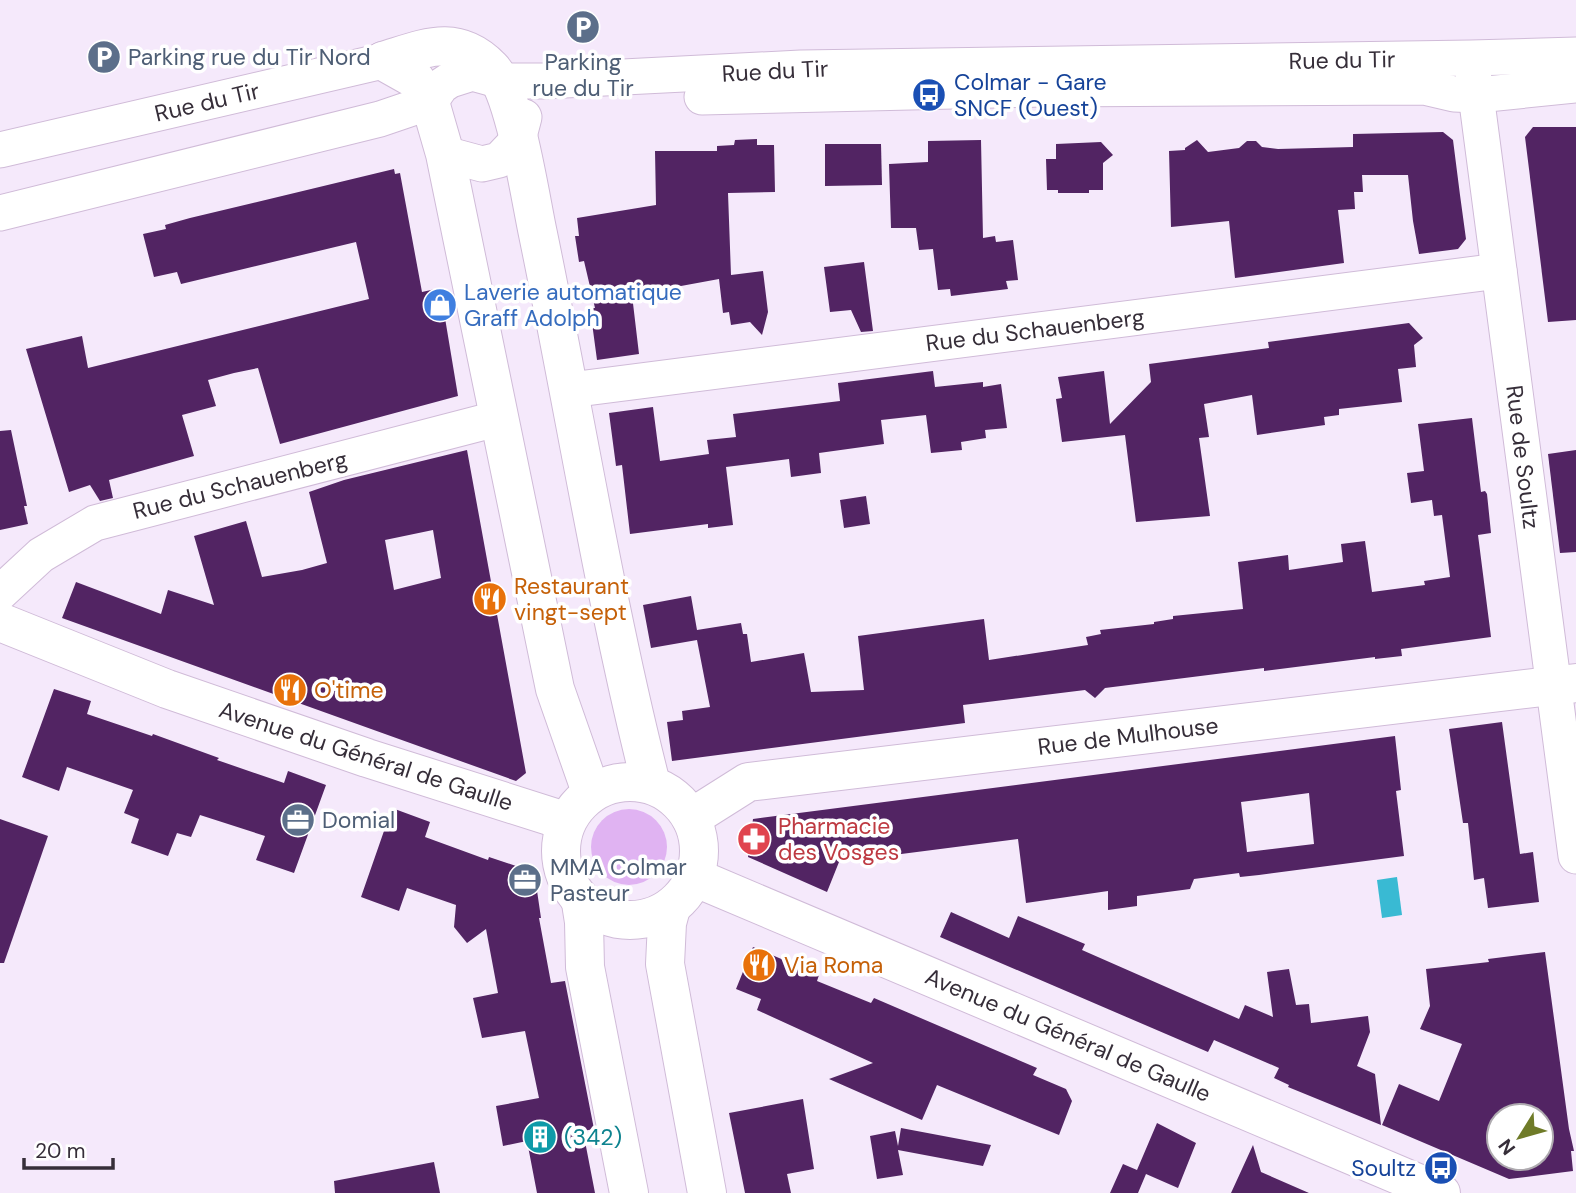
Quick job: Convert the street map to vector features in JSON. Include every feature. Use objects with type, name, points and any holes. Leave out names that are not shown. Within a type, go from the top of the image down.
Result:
[{"type":"main road","name":"Rue du Tir","points":[[383,61],[436,45],[454,47],[476,56],[491,67],[502,81]]},
{"type":"main road","points":[[383,61],[415,79],[430,102],[445,154],[555,689],[590,792]]},
{"type":"main road","points":[[502,81],[518,140],[570,390],[624,677],[651,784]]},
{"type":"main road","name":"Avenue du Général de Gaulle","points":[[0,622],[167,689]]},
{"type":"main road","name":"Avenue du Général de Gaulle","points":[[0,639],[167,689],[367,758],[565,821]]},
{"type":"main road","name":"Rue de Mulhouse","points":[[691,818],[748,782],[1564,684]]},
{"type":"main road","points":[[581,903],[625,922],[671,908],[685,894],[694,877],[699,857],[698,837],[691,818],[663,790],[651,784],[623,781],[590,792],[565,821],[559,864],[581,903],[585,967],[629,1193]]},
{"type":"main road","name":"Avenue du Général de Gaulle","points":[[694,877],[1441,1193]]},
{"type":"main road","points":[[671,908],[667,923],[665,964],[707,1193]]},
{"type":"street","name":"Rue du Tir","points":[[502,81],[638,78],[802,81],[1043,77],[1576,55]]},
{"type":"street","name":"Rue de Soultz","points":[[1471,58],[1499,271],[1564,684],[1576,856]]},
{"type":"street","name":"Rue du Tir","points":[[0,150],[383,61]]},
{"type":"street","points":[[0,213],[380,119],[430,102],[441,86],[472,73],[502,81]]},
{"type":"street","name":"Rue du Tir","points":[[1043,77],[1424,87],[1477,96],[1576,85]]},
{"type":"street","name":"Rue du Tir","points":[[518,140],[521,122],[530,106],[543,100],[802,81]]},
{"type":"street","points":[[445,154],[482,164],[499,160],[518,140]]},
{"type":"street","name":"Rue du Schauenberg","points":[[570,390],[1499,271]]},
{"type":"street","name":"Rue du Schauenberg","points":[[0,593],[41,555],[95,523],[499,418]]},
{"type":"shaded area","points":[[629,809],[644,812],[656,820],[664,832],[667,847],[664,862],[656,874],[644,882],[629,885],[614,882],[602,874],[594,862],[591,847],[594,832],[602,820],[614,812]]},
{"type":"water","points":[[1397,877],[1402,915],[1382,918],[1377,880]]},
{"type":"building","points":[[1533,127],[1576,127],[1576,320],[1548,322],[1525,137]]},
{"type":"building","points":[[1443,132],[1453,140],[1466,239],[1458,249],[1419,254],[1408,175],[1362,175],[1363,192],[1354,192],[1355,209],[1338,210],[1344,263],[1235,278],[1229,221],[1171,227],[1169,151],[1185,150],[1197,140],[1208,152],[1239,148],[1247,141],[1256,141],[1262,147],[1278,149],[1353,147],[1353,134]]},
{"type":"building","points":[[757,139],[757,145],[774,145],[775,192],[728,193],[731,275],[763,271],[768,312],[762,335],[750,322],[731,325],[729,312],[723,313],[719,279],[632,295],[639,354],[597,360],[590,308],[595,308],[584,261],[579,262],[575,236],[579,236],[577,218],[656,205],[655,151],[717,151],[717,146],[734,145],[735,140]]},
{"type":"building","points":[[981,140],[983,238],[995,236],[996,242],[1013,240],[1018,280],[1006,281],[1008,289],[951,296],[950,289],[938,290],[933,249],[919,250],[916,228],[891,228],[889,164],[928,162],[928,141]]},
{"type":"building","points":[[1101,142],[1113,155],[1103,163],[1103,190],[1058,193],[1058,190],[1047,190],[1046,159],[1056,159],[1056,144]]},
{"type":"building","points":[[825,144],[881,144],[882,185],[825,186]]},
{"type":"building","points":[[394,169],[395,174],[400,173],[422,292],[440,288],[458,396],[280,444],[258,368],[234,373],[208,380],[216,406],[182,415],[194,456],[109,480],[113,498],[100,501],[90,485],[69,492],[26,349],[82,336],[88,368],[369,299],[356,242],[181,284],[177,272],[154,277],[143,234],[166,229],[165,225],[190,218]]},
{"type":"building","points":[[864,262],[873,331],[861,332],[851,310],[830,312],[824,267]]},
{"type":"building","points":[[1409,323],[1423,338],[1414,345],[1416,367],[1398,369],[1402,402],[1339,409],[1339,415],[1324,417],[1325,425],[1257,435],[1252,395],[1204,404],[1209,437],[1199,438],[1210,516],[1136,522],[1125,435],[1062,442],[1056,399],[1062,398],[1058,377],[1104,371],[1110,424],[1151,382],[1149,364],[1269,348],[1268,342]]},
{"type":"building","points":[[933,371],[935,387],[983,382],[983,387],[1001,384],[1007,428],[985,430],[986,438],[961,442],[962,450],[931,453],[926,415],[881,420],[884,444],[819,453],[821,473],[791,477],[789,459],[726,467],[733,525],[708,528],[708,524],[630,534],[622,465],[616,466],[609,413],[653,407],[660,461],[709,454],[707,440],[736,437],[733,414],[840,401],[838,383]]},
{"type":"building","points":[[1472,418],[1481,492],[1485,491],[1487,494],[1491,533],[1478,535],[1491,637],[1401,649],[1402,656],[1264,671],[1264,668],[1105,688],[1095,698],[1085,690],[963,705],[965,723],[672,761],[667,722],[683,720],[682,711],[710,707],[697,640],[651,648],[643,605],[691,596],[697,630],[741,623],[743,634],[747,634],[751,662],[804,653],[811,692],[864,690],[858,636],[984,619],[989,660],[1088,645],[1086,637],[1101,634],[1100,630],[1154,624],[1173,619],[1173,616],[1243,609],[1238,562],[1288,555],[1289,570],[1343,562],[1341,544],[1365,541],[1372,592],[1425,585],[1424,581],[1450,577],[1442,515],[1434,516],[1432,500],[1411,503],[1407,473],[1424,471],[1418,424]]},
{"type":"building","points":[[11,430],[27,506],[24,506],[28,524],[0,530],[0,431]]},
{"type":"building","points":[[467,450],[526,773],[516,781],[62,618],[76,582],[161,614],[168,590],[214,605],[194,536],[246,521],[262,577],[327,563],[309,492],[344,480]],"holes":[[[433,530],[441,578],[394,590],[385,540]]]},
{"type":"building","points":[[1576,450],[1576,552],[1560,553],[1548,454]]},
{"type":"building","points":[[866,496],[870,524],[844,528],[840,500]]},
{"type":"building","points":[[54,689],[91,701],[87,714],[152,736],[153,734],[219,758],[217,760],[284,783],[288,771],[326,785],[294,873],[256,860],[265,836],[200,815],[191,837],[177,833],[168,856],[131,843],[139,819],[124,813],[133,790],[67,767],[59,791],[22,777]]},
{"type":"building","points":[[1502,722],[1520,854],[1533,852],[1539,902],[1488,908],[1484,878],[1474,880],[1468,823],[1463,823],[1449,729]]},
{"type":"building","points":[[1395,736],[1401,790],[1396,791],[1404,856],[1259,875],[1240,877],[1239,873],[1194,879],[1190,889],[1137,896],[1137,906],[1108,910],[1108,891],[1026,903],[1018,839],[839,862],[827,892],[748,857],[753,819]],"holes":[[[1309,793],[1314,844],[1247,852],[1241,802]]]},
{"type":"building","points":[[392,808],[430,822],[425,837],[488,860],[489,857],[519,867],[524,864],[535,877],[539,918],[551,983],[565,981],[594,1129],[583,1131],[595,1193],[537,1193],[527,1141],[503,1146],[496,1106],[539,1098],[525,1031],[482,1038],[473,998],[498,993],[486,929],[467,943],[454,927],[456,905],[407,888],[399,911],[361,897]]},
{"type":"building","points":[[0,819],[48,836],[4,963],[0,963]]},
{"type":"building","points":[[951,912],[1009,938],[1018,916],[1085,944],[1082,950],[1239,1019],[1245,1005],[1273,1017],[1267,972],[1289,969],[1296,1005],[1309,1004],[1311,1023],[1368,1016],[1370,1032],[1357,1066],[1375,1074],[1381,1125],[1288,1087],[1289,1085],[1274,1078],[1279,1068],[1214,1040],[1208,1052],[940,937]]},
{"type":"building","points":[[753,947],[819,975],[817,981],[871,1003],[874,998],[1037,1068],[1033,1075],[1066,1089],[1072,1101],[1059,1135],[937,1085],[922,1120],[829,1079],[873,1063],[757,1010],[761,999],[736,989]]},
{"type":"building","points":[[1545,952],[1574,1151],[1571,1151],[1573,1171],[1509,1179],[1493,1172],[1555,1172],[1555,1102],[1485,1102],[1485,1169],[1382,1125],[1399,1084],[1439,1101],[1462,1044],[1420,1029],[1430,1006],[1426,969],[1489,962],[1488,959]]},
{"type":"building","points":[[803,1099],[814,1169],[787,1174],[791,1193],[745,1193],[729,1113]]},
{"type":"building","points":[[1157,1123],[1196,1143],[1178,1188],[1146,1174],[1138,1193],[1110,1193],[1123,1164],[1137,1170]]},
{"type":"building","points":[[901,1128],[991,1145],[983,1166],[898,1150],[903,1175],[877,1179],[870,1136],[895,1131],[898,1146]]},
{"type":"building","points":[[1253,1145],[1261,1172],[1309,1193],[1231,1193]]},
{"type":"building","points":[[434,1162],[440,1193],[335,1193],[334,1181]]},
{"type":"place","name":"Parking rue du Tir","points":[[583,27]]},
{"type":"place","name":"Parking rue du Tir Nord","points":[[104,57]]},
{"type":"place","name":"Colmar - Gare SNCF (Ouest)","points":[[929,95]]},
{"type":"place","name":"Laverie automatique Graff Adolph","points":[[440,305]]},
{"type":"place","name":"Restaurant vingt-sept","points":[[490,599]]},
{"type":"place","name":"O'time","points":[[290,690]]},
{"type":"place","name":"Domial","points":[[298,820]]},
{"type":"place","name":"Pharmacie des Vosges","points":[[754,839]]},
{"type":"place","name":"MMA Colmar Pasteur","points":[[525,880]]},
{"type":"place","name":"Via Roma","points":[[759,965]]},
{"type":"place","name":"(342)","points":[[540,1137]]},
{"type":"place","name":"Soultz","points":[[1441,1168]]}]
